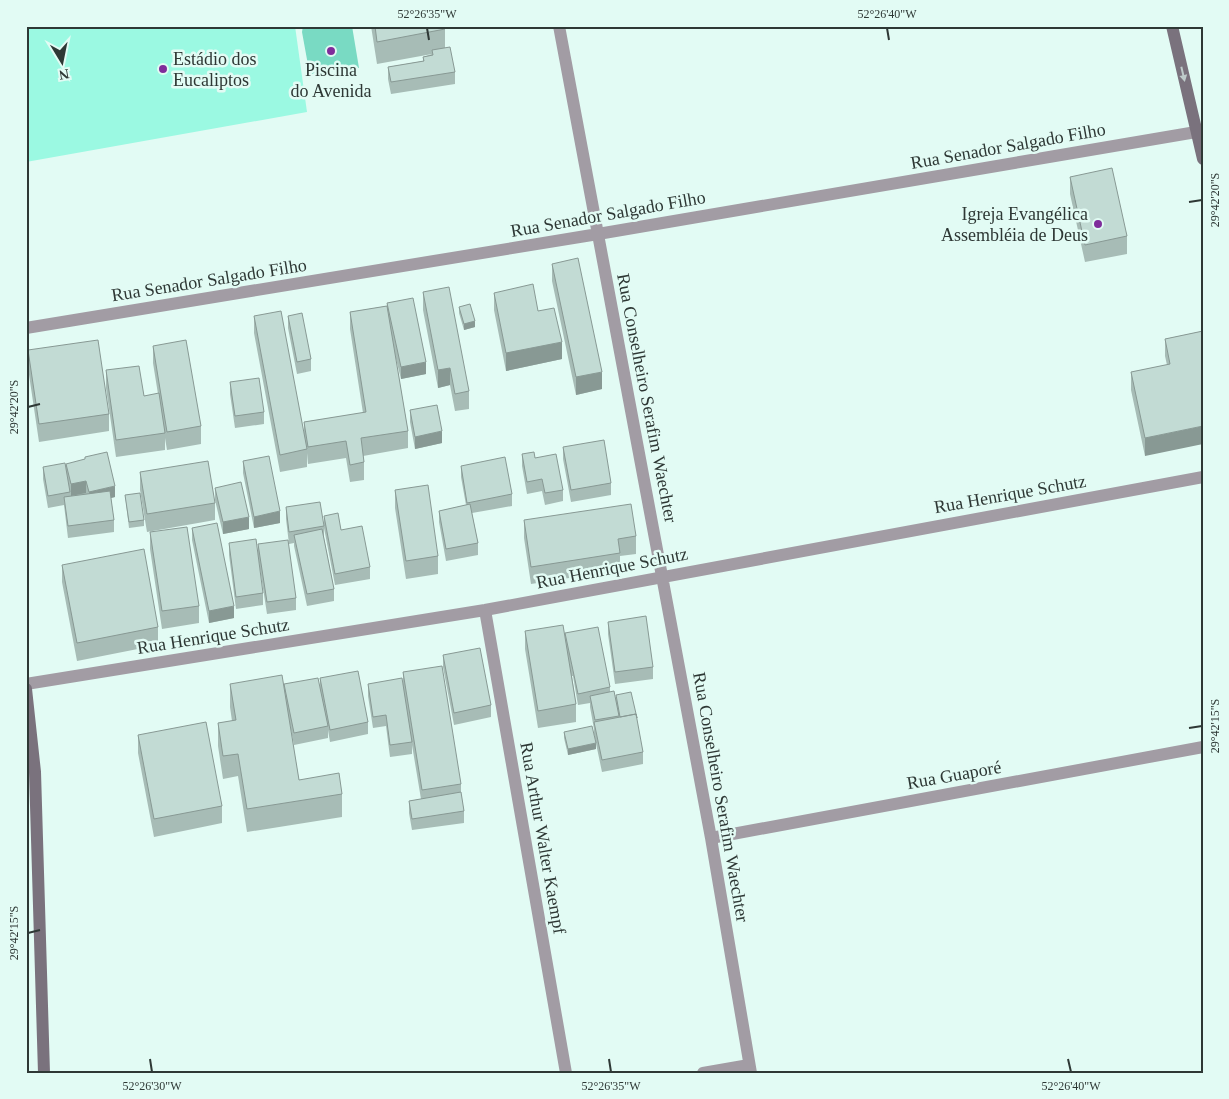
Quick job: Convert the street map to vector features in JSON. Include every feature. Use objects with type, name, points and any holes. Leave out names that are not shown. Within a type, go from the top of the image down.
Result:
[{"type":"main road","points":[[1172,26],[1203,159]]},
{"type":"main road","points":[[26,689],[35,772],[44,1073]]},
{"type":"street","name":"Rua Conselheiro Serafim Waechter","points":[[559,26],[712,838],[750,1069]]},
{"type":"street","name":"Rua Senador Salgado Filho","points":[[26,328],[598,234],[1196,132]]},
{"type":"street","name":"Rua Henrique Schutz","points":[[26,684],[486,610],[1203,477]]},
{"type":"street","name":"Rua Arthur Walter Kaempf","points":[[486,610],[566,1073]]},
{"type":"street","name":"Rua Guaporé","points":[[712,838],[1203,747]]},
{"type":"street","points":[[703,1073],[750,1069]]},
{"type":"shaded area","name":"Estádio dos Eucaliptos","points":[[26,26],[295,26],[307,112],[26,162]]},
{"type":"shaded area","name":"Piscina do Avenida","points":[[303,26],[352,26],[359,68],[346,67],[335,72],[321,71],[310,76],[302,32]]},
{"type":"building","points":[[375,26],[445,26],[445,29],[377,42]]},
{"type":"building","points":[[450,47],[455,72],[391,82],[388,67],[424,61],[423,57],[433,55],[432,50]]},
{"type":"building","name":"Igreja Evangélica Assembléia de Deus","points":[[1112,168],[1127,236],[1085,245],[1070,177]]},
{"type":"building","points":[[578,258],[602,372],[576,377],[552,264]]},
{"type":"building","points":[[533,284],[538,311],[554,308],[562,342],[506,353],[494,293]]},
{"type":"building","points":[[449,287],[469,391],[455,394],[450,368],[438,370],[423,292]]},
{"type":"building","points":[[413,298],[426,362],[401,367],[387,303]]},
{"type":"building","points":[[470,304],[475,321],[464,324],[459,307]]},
{"type":"building","points":[[387,306],[408,431],[361,438],[364,462],[350,465],[346,441],[308,447],[304,422],[366,412],[350,312]]},
{"type":"building","points":[[281,311],[307,449],[280,455],[254,316]]},
{"type":"building","points":[[302,313],[311,359],[297,362],[288,316]]},
{"type":"building","points":[[1203,331],[1203,426],[1145,438],[1131,372],[1170,364],[1165,339]]},
{"type":"building","points":[[98,340],[109,414],[39,424],[28,350]]},
{"type":"building","points":[[186,340],[201,426],[167,432],[153,346]]},
{"type":"building","points":[[139,366],[144,396],[159,393],[165,433],[116,440],[106,370]]},
{"type":"building","points":[[259,378],[264,412],[235,416],[230,382]]},
{"type":"building","points":[[437,405],[442,431],[415,437],[410,410]]},
{"type":"building","points":[[604,440],[611,483],[571,490],[563,447]]},
{"type":"building","points":[[107,452],[115,486],[89,492],[86,481],[71,484],[66,464]]},
{"type":"building","points":[[534,452],[535,458],[556,454],[563,490],[545,493],[542,479],[527,482],[522,454]]},
{"type":"building","points":[[269,456],[280,511],[254,517],[243,461]]},
{"type":"building","points":[[505,457],[512,494],[467,503],[461,466]]},
{"type":"building","points":[[208,461],[215,503],[147,514],[140,472]]},
{"type":"building","points":[[65,463],[70,492],[48,496],[43,467]]},
{"type":"building","points":[[241,482],[249,517],[223,522],[215,488]]},
{"type":"building","points":[[428,485],[438,556],[406,561],[395,490]]},
{"type":"building","points":[[110,491],[114,520],[68,526],[64,497]]},
{"type":"building","points":[[140,493],[144,520],[129,522],[125,495]]},
{"type":"building","points":[[320,502],[324,526],[289,532],[286,507]]},
{"type":"building","points":[[470,504],[478,543],[446,549],[439,511]]},
{"type":"building","points":[[631,504],[636,536],[618,539],[620,553],[531,567],[524,520]]},
{"type":"building","points":[[338,513],[341,530],[362,526],[370,567],[335,574],[324,516]]},
{"type":"building","points":[[217,523],[234,606],[209,611],[192,528]]},
{"type":"building","points":[[187,527],[199,606],[162,611],[150,532]]},
{"type":"building","points":[[322,529],[334,589],[307,594],[294,535]]},
{"type":"building","points":[[256,539],[263,593],[236,597],[229,543]]},
{"type":"building","points":[[288,540],[296,598],[267,602],[258,544]]},
{"type":"building","points":[[144,549],[158,627],[77,643],[62,565]]},
{"type":"building","points":[[646,616],[653,667],[615,672],[608,622]]},
{"type":"building","points":[[563,625],[576,704],[538,711],[525,631]]},
{"type":"building","points":[[598,627],[610,687],[578,694],[565,633]]},
{"type":"building","points":[[480,648],[491,705],[454,713],[443,655]]},
{"type":"building","points":[[442,666],[461,784],[422,790],[403,672]]},
{"type":"building","points":[[358,671],[368,722],[330,730],[320,678]]},
{"type":"building","points":[[282,675],[299,780],[339,773],[342,794],[247,809],[238,754],[223,756],[218,723],[236,720],[230,684]]},
{"type":"building","points":[[318,678],[328,726],[294,733],[284,684]]},
{"type":"building","points":[[402,678],[412,742],[390,745],[386,715],[373,717],[368,684]]},
{"type":"building","points":[[614,691],[619,716],[595,720],[590,696]]},
{"type":"building","points":[[631,692],[637,718],[636,714],[620,717],[616,695]]},
{"type":"building","points":[[636,714],[643,752],[602,760],[594,722]]},
{"type":"building","points":[[206,722],[222,806],[154,819],[138,735]]},
{"type":"building","points":[[592,726],[596,743],[568,749],[564,732]]},
{"type":"building","points":[[461,792],[464,811],[412,819],[409,801]]},
{"type":"place","name":"Piscina do Avenida","points":[[331,51]]},
{"type":"place","name":"Estádio dos Eucaliptos","points":[[163,69]]},
{"type":"place","name":"Igreja Evangélica Assembléia de Deus","points":[[1098,224]]}]
